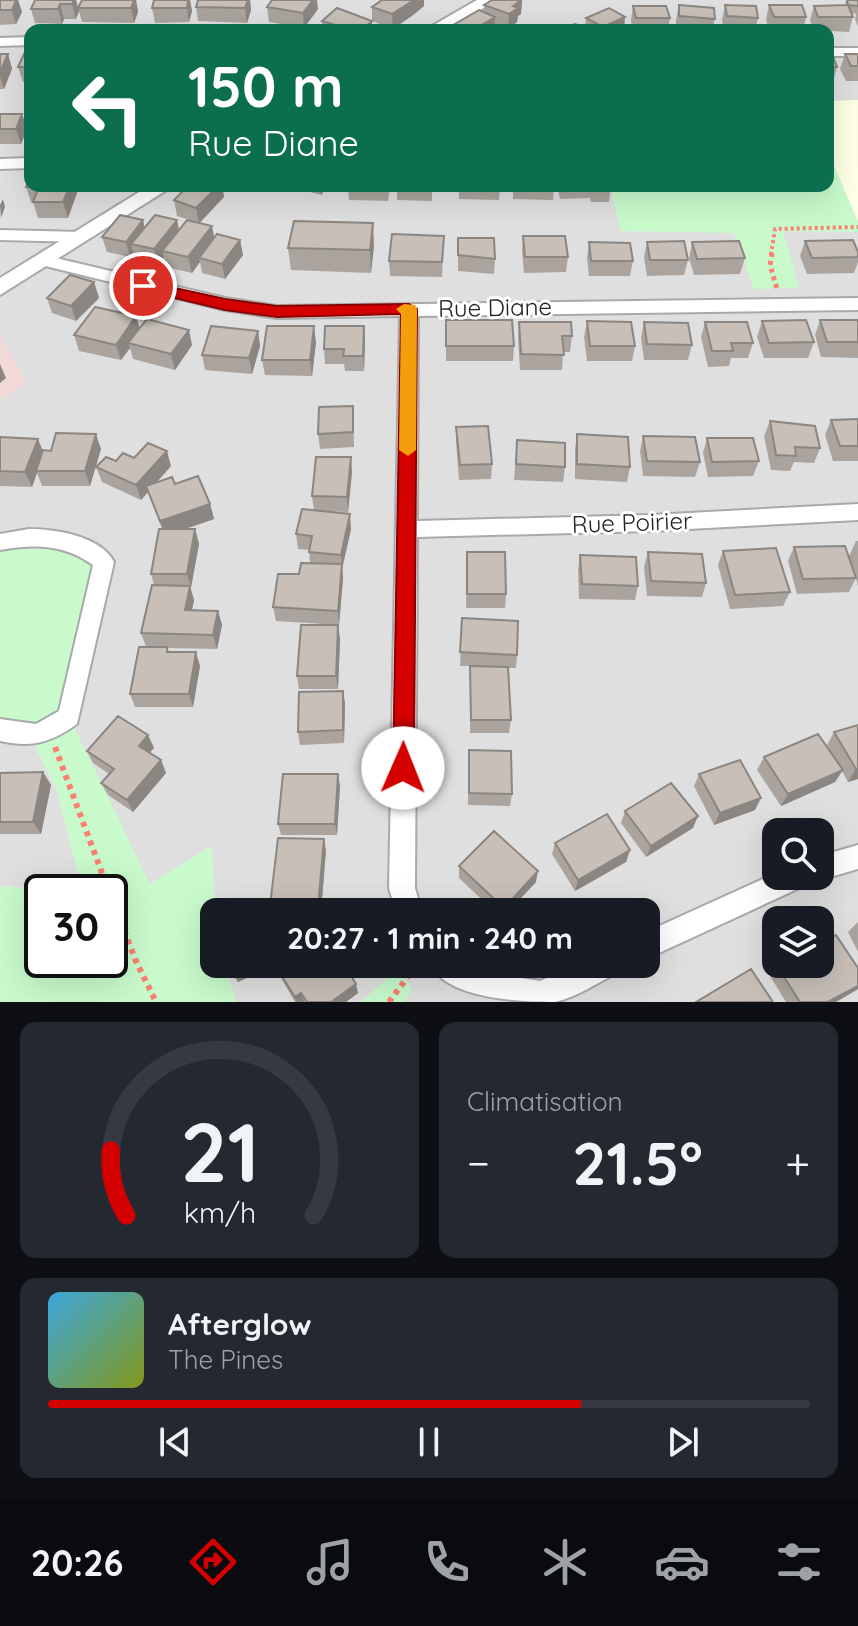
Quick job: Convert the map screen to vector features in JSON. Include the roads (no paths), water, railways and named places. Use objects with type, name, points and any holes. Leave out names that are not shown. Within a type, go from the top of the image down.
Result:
[{"type":"street","points":[[445,24],[489,0]]},
{"type":"street","points":[[0,42],[24,41]]},
{"type":"street","points":[[0,52],[24,52]]},
{"type":"street","points":[[834,52],[858,52]]},
{"type":"street","points":[[0,164],[24,163]]},
{"type":"street","points":[[0,288],[153,192]]},
{"type":"street","points":[[0,235],[81,237]]},
{"type":"street","name":"Rue Diane","points":[[43,260],[196,298],[277,312],[858,304]]},
{"type":"street","points":[[405,898],[402,888],[409,309]]},
{"type":"street","name":"Rue Poirier","points":[[407,529],[651,523],[858,512]]},
{"type":"street","points":[[0,542],[30,535],[82,545],[104,562],[69,717],[49,732],[30,737],[0,730]]},
{"type":"street","points":[[834,864],[858,857]]},
{"type":"street","points":[[660,940],[767,890]]},
{"type":"street","points":[[469,978],[481,985],[541,995],[578,978]]}]
